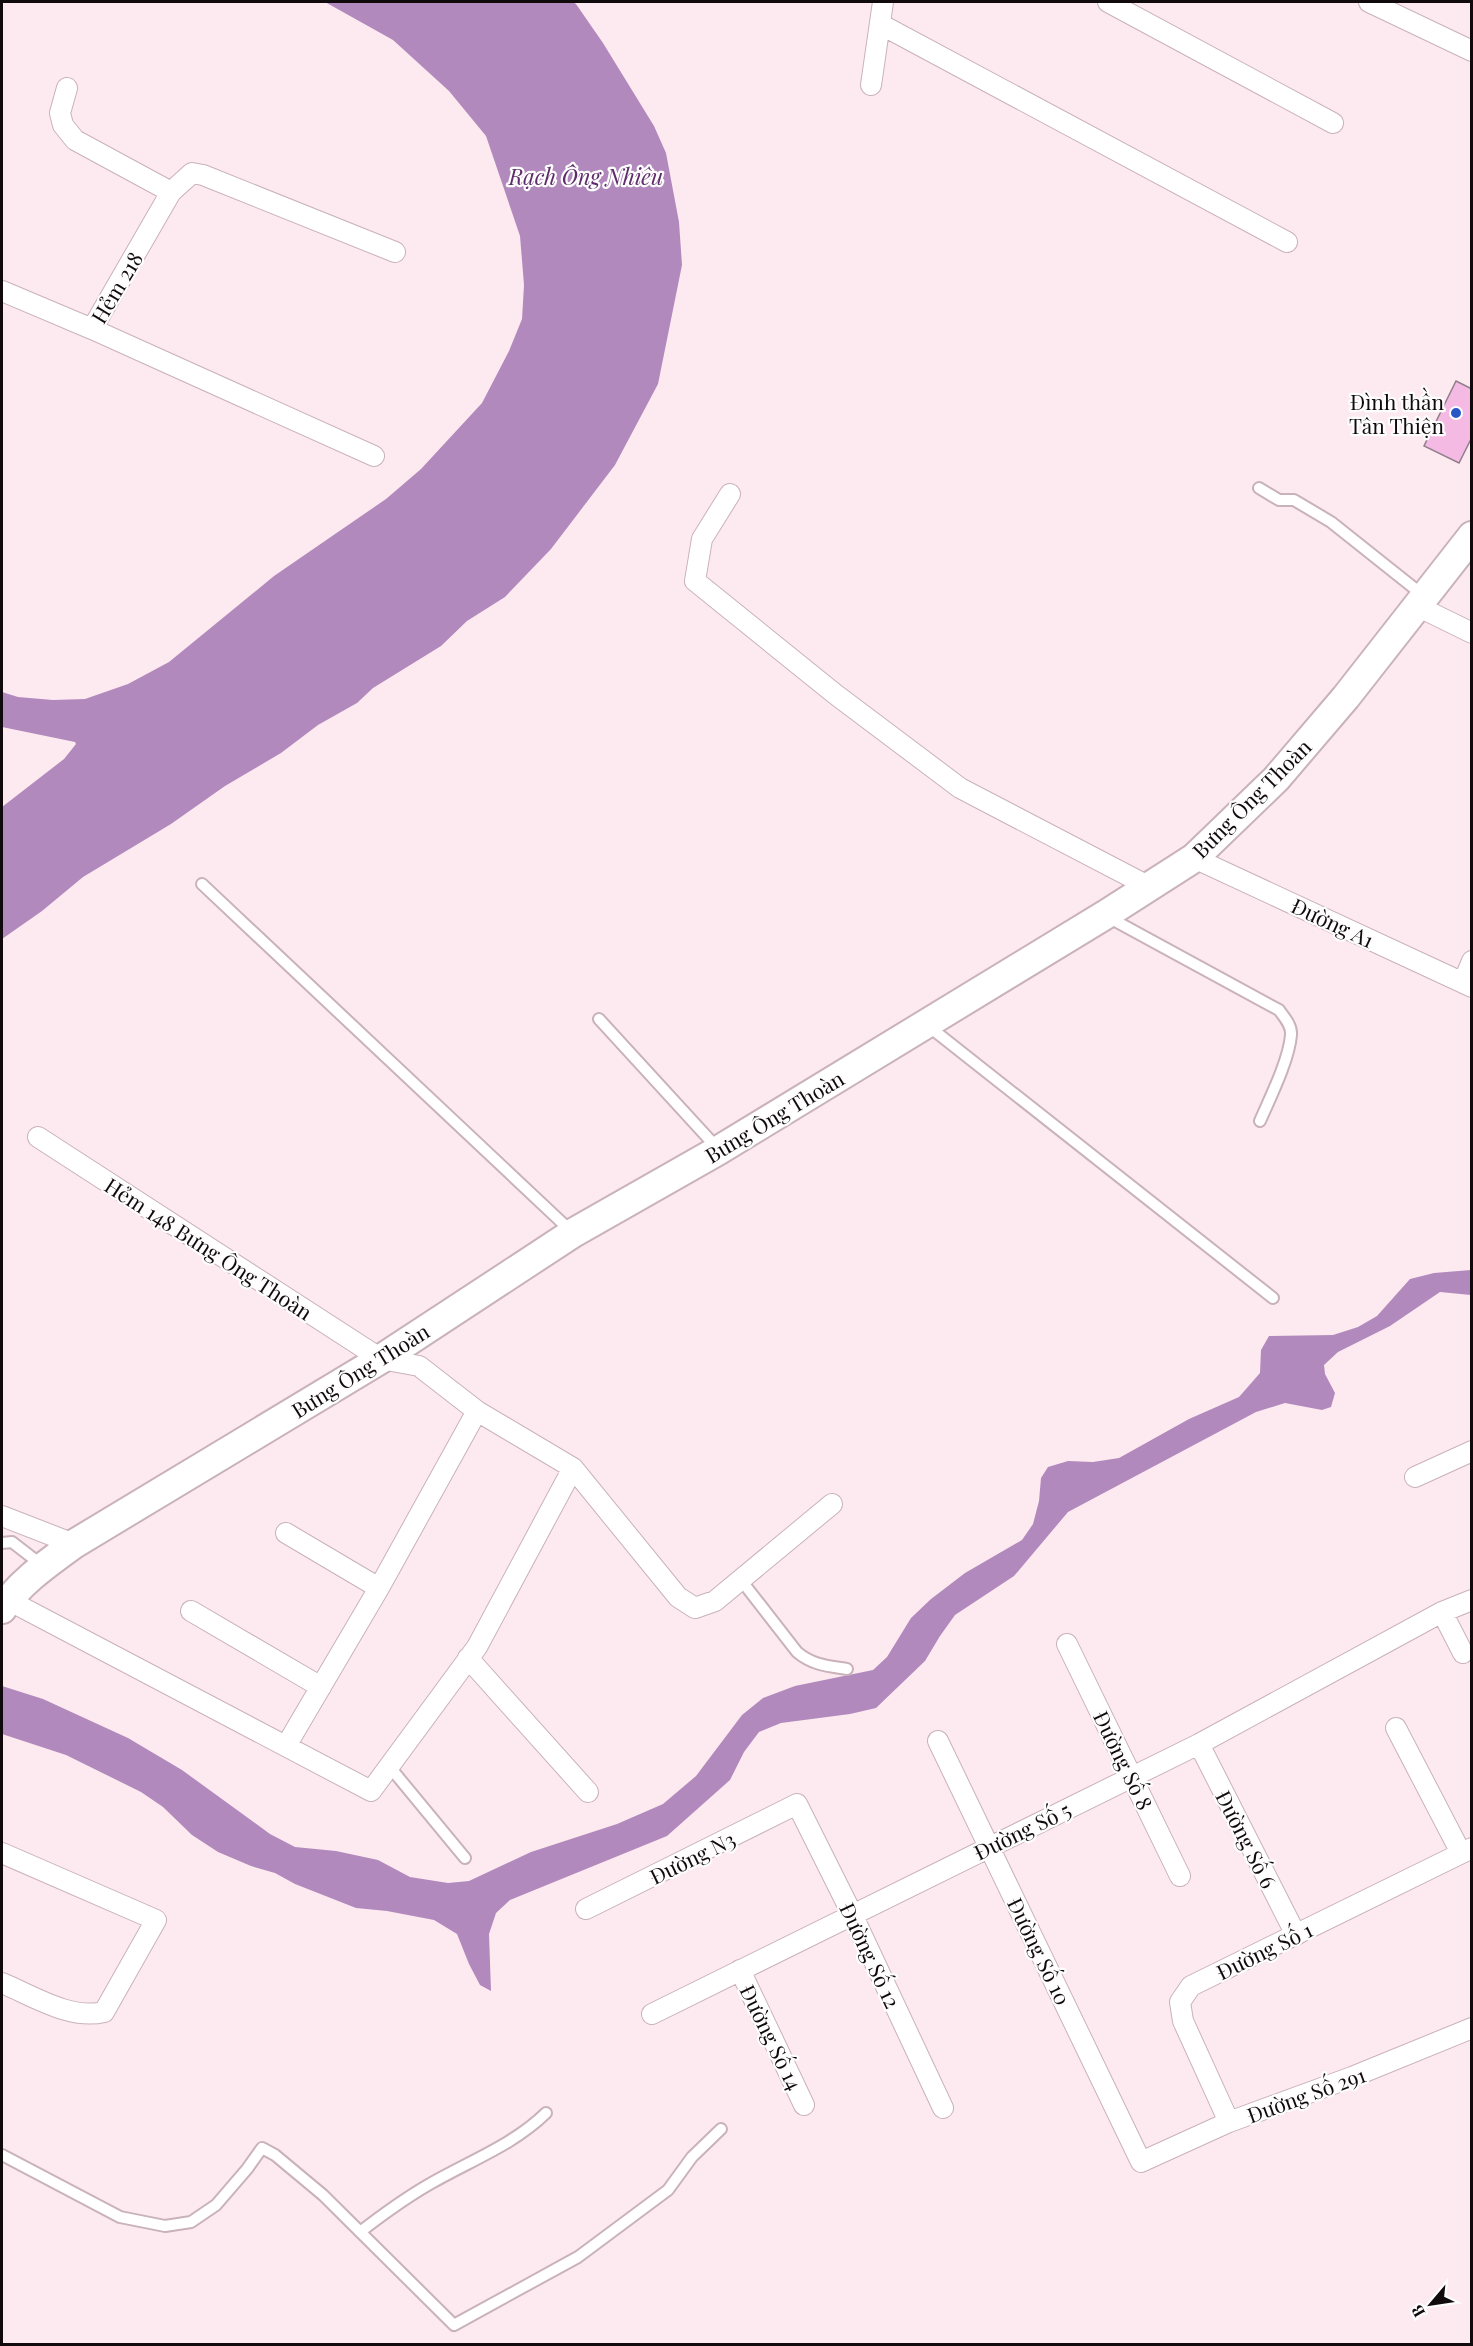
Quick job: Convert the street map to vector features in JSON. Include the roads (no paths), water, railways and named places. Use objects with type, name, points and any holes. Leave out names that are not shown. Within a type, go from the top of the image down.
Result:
[{"type":"street","points":[[871,85],[883,2]]},
{"type":"street","points":[[1108,2],[1333,123]]},
{"type":"street","points":[[1369,2],[1472,51]]},
{"type":"street","points":[[879,24],[1287,242]]},
{"type":"street","points":[[67,88],[60,113],[63,125],[75,140],[171,192]]},
{"type":"street","name":"Hẻm 218","points":[[2,291],[92,329],[171,192],[192,172],[203,174],[395,252]]},
{"type":"street","points":[[92,329],[374,456]]},
{"type":"street","points":[[730,494],[702,538],[695,581],[835,694],[960,788],[1148,886]]},
{"type":"street","name":"Bưng Ông Thoàn","points":[[5,1604],[43,1566],[74,1544],[381,1359],[573,1233],[719,1150],[1105,915],[1194,858],[1276,779],[1346,698],[1472,536]]},
{"type":"street","points":[[1421,601],[1472,633]]},
{"type":"street","name":"Đường A1","points":[[1194,858],[1467,985]]},
{"type":"street","points":[[1467,985],[1472,961]]},
{"type":"street","name":"Hẻm 148 Bưng Ông Thoàn","points":[[38,1137],[381,1359]]},
{"type":"street","points":[[381,1359],[419,1366],[477,1411],[573,1468],[678,1597],[695,1608],[715,1601],[832,1504]]},
{"type":"street","points":[[286,1746],[379,1588],[477,1411]]},
{"type":"street","points":[[1415,1477],[1472,1451]]},
{"type":"street","points":[[5,1604],[371,1791],[477,1647],[573,1468]]},
{"type":"street","points":[[2,1516],[74,1544]]},
{"type":"street","points":[[286,1533],[379,1588]]},
{"type":"street","name":"Đường Số 5","points":[[652,2014],[990,1845],[1199,1744],[1442,1612],[1472,1600]]},
{"type":"street","points":[[191,1611],[321,1688]]},
{"type":"street","points":[[1442,1612],[1463,1653]]},
{"type":"street","name":"Đường Số 8","points":[[1067,1644],[1180,1876]]},
{"type":"street","points":[[468,1658],[588,1792]]},
{"type":"street","points":[[1396,1728],[1466,1850]]},
{"type":"street","name":"Đường Số 10","points":[[938,1741],[1141,2162]]},
{"type":"street","name":"Đường Số 6","points":[[1199,1744],[1296,1935]]},
{"type":"street","name":"Đường N3","points":[[585,1909],[797,1804]]},
{"type":"street","name":"Đường Số 12","points":[[797,1804],[852,1914],[943,2108]]},
{"type":"street","name":"Đường Số 1","points":[[1229,2122],[1183,2021],[1180,2002],[1191,1986],[1466,1850]]},
{"type":"street","points":[[2,1853],[156,1920],[104,2012],[91,2015],[72,2012],[2,1983]]},
{"type":"street","name":"Đường Số 14","points":[[740,1970],[804,2105]]},
{"type":"street","name":"Đường Số 291","points":[[1141,2162],[1229,2122],[1352,2077],[1472,2028]]},
{"type":"lane","points":[[1258,488],[1279,500],[1294,500],[1331,522],[1421,601]]},
{"type":"lane","points":[[202,884],[573,1233]]},
{"type":"lane","points":[[1105,915],[1280,1010],[1288,1021],[1292,1034],[1279,1077],[1260,1121]]},
{"type":"lane","points":[[599,1019],[719,1150]]},
{"type":"lane","points":[[925,1023],[1273,1298]]},
{"type":"lane","points":[[2,1543],[12,1542],[43,1566]]},
{"type":"lane","points":[[741,1580],[802,1656],[820,1665],[847,1669]]},
{"type":"lane","points":[[389,1766],[465,1858]]},
{"type":"lane","points":[[360,2232],[430,2184],[482,2158],[529,2130],[546,2113]]},
{"type":"lane","points":[[2,2156],[120,2217],[165,2226],[191,2222],[216,2205],[262,2148],[275,2155],[323,2195],[454,2325],[578,2257],[668,2190],[692,2157],[721,2129]]},
{"type":"water","name":"Rạch Ông Nhiêu","points":[[325,2],[573,2],[576,4],[654,126],[666,153],[679,222],[682,265],[658,384],[615,465],[551,549],[505,597],[467,621],[441,646],[373,688],[357,703],[318,725],[281,753],[225,786],[171,824],[83,877],[42,911],[2,939],[2,807],[64,759],[76,744],[2,727],[2,692],[18,697],[53,700],[85,699],[128,684],[169,662],[274,576],[386,499],[421,469],[482,403],[509,351],[522,319],[524,285],[520,236],[486,136],[449,91],[393,40]]},
{"type":"water","points":[[1471,1270],[1471,1295],[1440,1292],[1390,1326],[1338,1352],[1324,1365],[1325,1374],[1335,1393],[1331,1407],[1322,1410],[1285,1403],[1256,1412],[1068,1512],[1014,1576],[955,1615],[925,1661],[876,1708],[850,1714],[781,1723],[759,1732],[744,1752],[730,1780],[667,1836],[510,1900],[496,1913],[489,1934],[491,1991],[480,1985],[457,1934],[434,1920],[356,1908],[295,1884],[275,1873],[218,1852],[192,1835],[163,1807],[141,1792],[66,1755],[2,1734],[2,1686],[43,1699],[128,1738],[182,1770],[270,1834],[295,1847],[336,1851],[378,1860],[410,1877],[448,1883],[469,1881],[531,1852],[617,1824],[663,1804],[696,1776],[742,1715],[763,1698],[795,1686],[873,1670],[887,1657],[911,1618],[931,1599],[965,1573],[1022,1540],[1033,1524],[1039,1501],[1041,1478],[1048,1467],[1068,1461],[1093,1462],[1119,1458],[1189,1419],[1239,1397],[1260,1373],[1261,1350],[1269,1336],[1333,1335],[1358,1327],[1377,1316],[1410,1279],[1434,1273]]},
{"type":"place","name":"Đình thần Tân Thiện","points":[[1456,413]]}]
